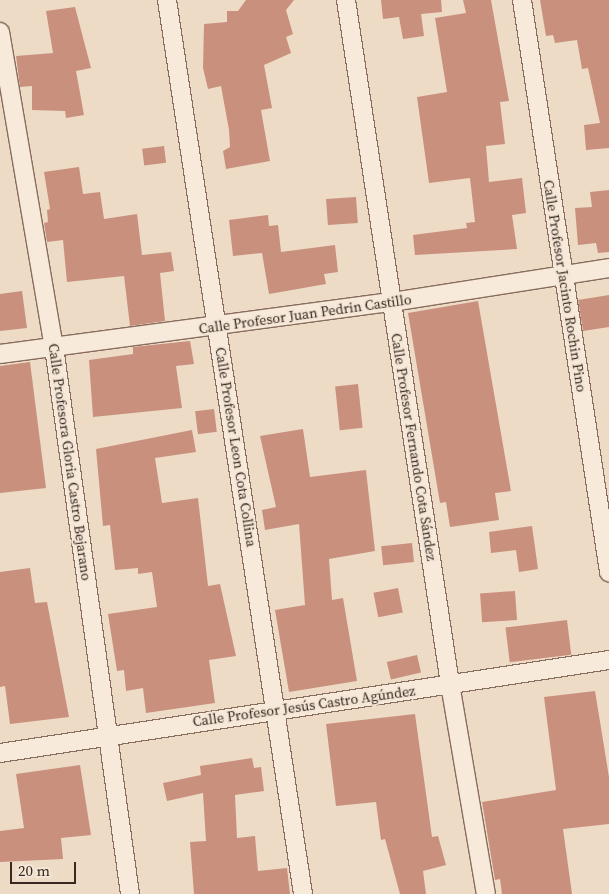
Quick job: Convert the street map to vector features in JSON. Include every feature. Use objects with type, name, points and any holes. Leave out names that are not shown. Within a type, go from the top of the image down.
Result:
[{"type":"street","name":"Calle Profesor Leon Cota Collina","points":[[167,0],[303,894]]},
{"type":"street","name":"Calle Profesor Fernando Cota Sández","points":[[346,0],[450,684],[486,894]]},
{"type":"street","name":"Calle Profesor Jacinto Rochin Pino","points":[[522,0],[609,572]]},
{"type":"street","name":"Calle Profesora Gloria Castro Bejarano","points":[[0,32],[54,348],[130,894]]},
{"type":"street","name":"Calle Profesor Juan Pedrin Castillo","points":[[0,354],[392,302],[609,268]]},
{"type":"street","name":"Calle Profesor Jesús Castro Agúndez","points":[[0,753],[609,660]]},
{"type":"building","points":[[246,0],[294,0],[286,10],[293,34],[286,37],[291,53],[264,65],[272,108],[261,110],[270,161],[226,169],[223,151],[230,147],[229,130],[221,86],[208,89],[203,68],[204,24],[227,22],[227,11],[238,11]]},
{"type":"building","points":[[381,0],[441,0],[442,12],[421,14],[424,36],[403,39],[399,17],[383,19]]},
{"type":"building","points":[[463,0],[491,0],[509,101],[500,102],[505,144],[486,146],[489,182],[522,178],[526,213],[512,215],[517,249],[415,255],[413,235],[467,228],[466,223],[475,222],[470,178],[429,183],[417,97],[447,92],[435,18],[466,13]]},
{"type":"building","points":[[540,0],[609,0],[609,148],[586,150],[584,125],[600,123],[588,68],[582,69],[577,40],[555,43],[553,35],[546,36]]},
{"type":"building","points":[[75,7],[91,68],[76,71],[84,115],[66,118],[65,111],[32,110],[32,86],[20,87],[16,56],[53,53],[46,11]]},
{"type":"building","points":[[164,146],[166,163],[144,166],[142,149]]},
{"type":"building","points":[[79,167],[83,194],[100,192],[104,219],[137,214],[142,255],[171,252],[174,271],[160,273],[165,321],[130,326],[124,276],[67,282],[63,240],[47,242],[44,223],[48,222],[47,210],[50,209],[44,172]]},
{"type":"building","points":[[609,190],[609,252],[598,253],[596,243],[578,245],[575,208],[592,207],[590,192]]},
{"type":"building","points":[[356,197],[358,223],[328,225],[326,199]]},
{"type":"building","points":[[268,215],[269,226],[278,225],[281,252],[335,245],[338,272],[324,274],[326,284],[269,294],[262,253],[233,256],[229,220]]},
{"type":"building","points":[[22,291],[27,328],[0,331],[0,294]]},
{"type":"building","points":[[609,295],[609,327],[583,331],[578,300]]},
{"type":"building","points":[[478,301],[511,491],[495,493],[499,520],[450,527],[446,502],[440,503],[408,313]]},
{"type":"building","points":[[190,341],[194,364],[176,366],[182,408],[93,417],[89,360],[133,354],[133,347]]},
{"type":"building","points":[[30,362],[46,488],[0,493],[0,366]]},
{"type":"building","points":[[358,384],[363,428],[340,430],[335,386]]},
{"type":"building","points":[[214,409],[217,432],[198,434],[195,411]]},
{"type":"building","points":[[303,429],[310,477],[366,470],[375,551],[329,559],[332,600],[343,598],[357,681],[289,692],[275,610],[305,605],[299,524],[265,530],[262,510],[276,507],[260,436]]},
{"type":"building","points":[[192,430],[196,452],[155,458],[162,503],[198,498],[208,586],[220,584],[236,656],[209,660],[215,703],[146,713],[143,688],[126,691],[124,670],[117,671],[108,614],[157,607],[152,572],[138,574],[138,568],[115,570],[110,525],[103,526],[96,449]]},
{"type":"building","points":[[532,526],[538,569],[519,572],[516,550],[491,553],[489,532]]},
{"type":"building","points":[[412,543],[414,562],[383,565],[381,546]]},
{"type":"building","points":[[30,568],[35,603],[47,602],[69,717],[10,724],[5,686],[0,687],[0,572]]},
{"type":"building","points":[[398,588],[403,613],[378,617],[373,593]]},
{"type":"building","points":[[515,591],[517,620],[482,622],[480,593]]},
{"type":"building","points":[[567,620],[571,655],[510,662],[505,628]]},
{"type":"building","points":[[417,655],[421,673],[391,680],[387,662]]},
{"type":"building","points":[[595,691],[609,777],[609,824],[563,829],[572,894],[502,894],[500,879],[495,880],[482,802],[556,790],[544,697]]},
{"type":"building","points":[[415,714],[432,837],[438,836],[446,865],[423,871],[426,894],[400,894],[385,839],[381,840],[376,802],[336,806],[326,724]]},
{"type":"building","points":[[252,758],[254,768],[261,767],[264,791],[235,795],[237,838],[255,836],[258,871],[287,868],[290,894],[194,894],[190,842],[206,841],[203,793],[167,801],[163,783],[201,775],[200,766]]},
{"type":"building","points":[[80,765],[91,835],[61,838],[63,859],[0,862],[0,831],[24,828],[16,774]]}]
